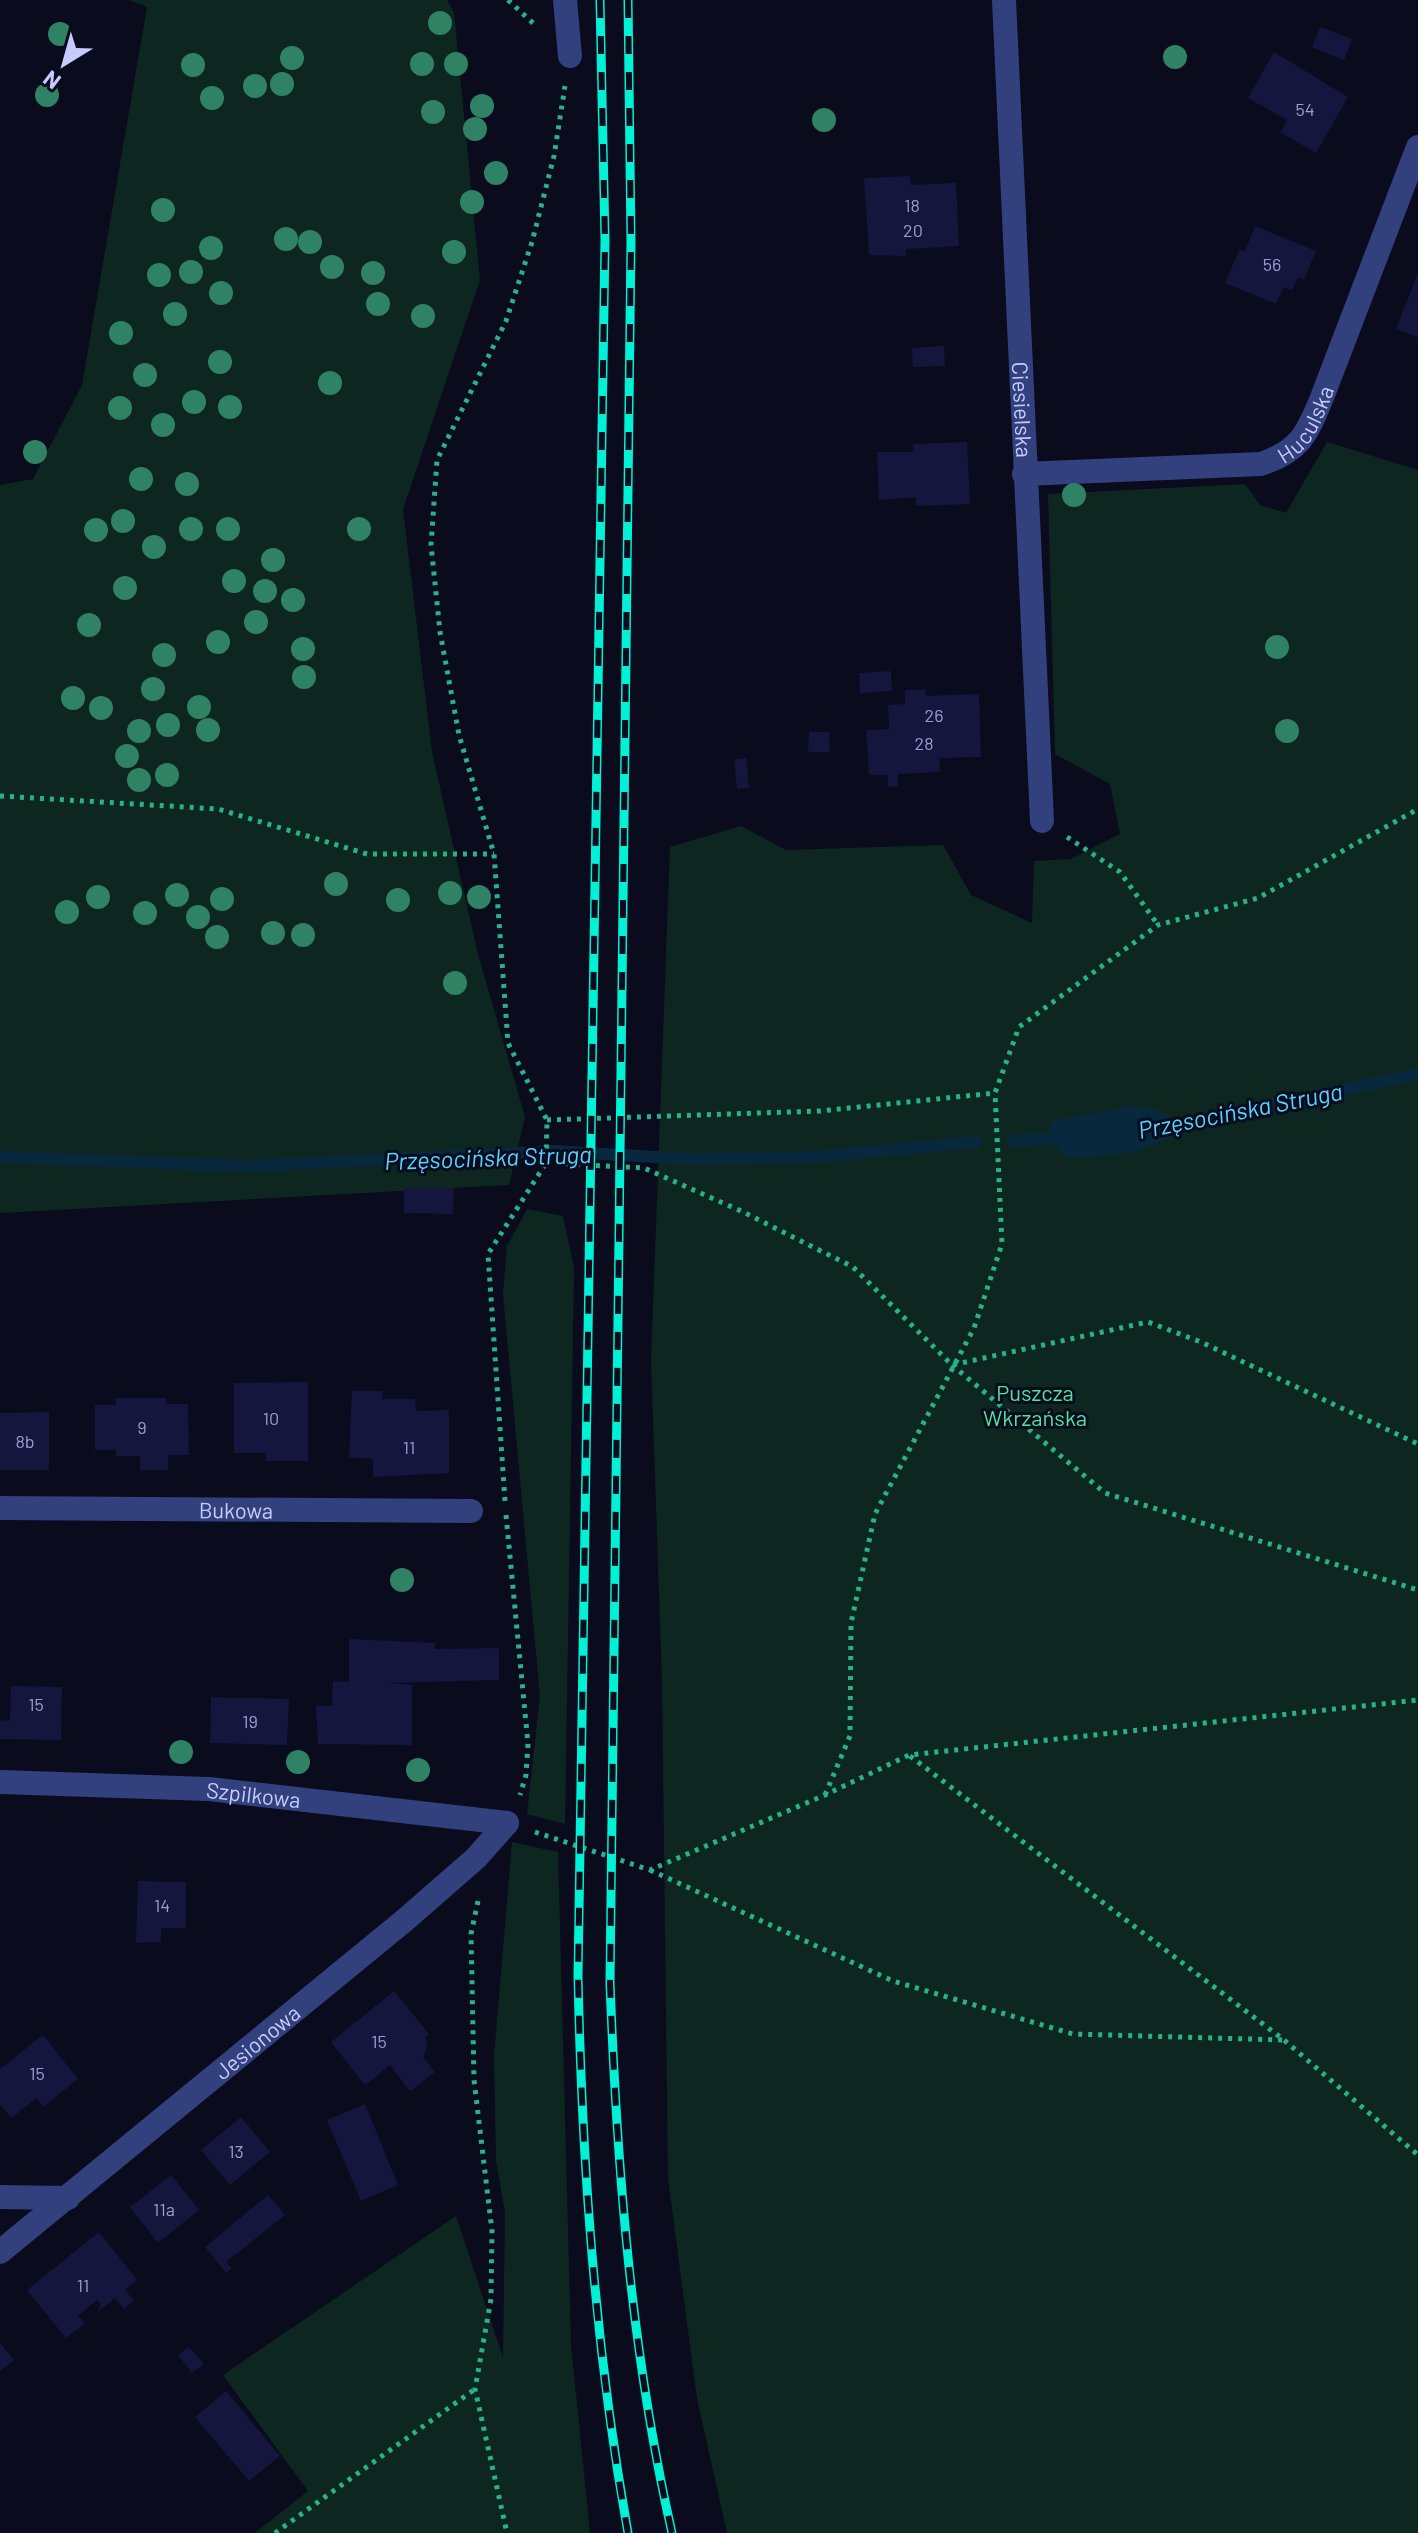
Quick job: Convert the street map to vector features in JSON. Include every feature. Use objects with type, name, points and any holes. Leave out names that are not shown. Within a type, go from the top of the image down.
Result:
[{"type":"street","points":[[565,0],[570,56]]},
{"type":"street","name":"Ciesielska","points":[[1004,0],[1042,821]]},
{"type":"street","name":"Huculska","points":[[1024,474],[1261,464],[1294,449],[1317,410],[1418,147]]},
{"type":"street","name":"Bukowa","points":[[0,1508],[471,1511]]},
{"type":"street","name":"Szpilkowa","points":[[0,1782],[209,1789],[507,1823]]},
{"type":"street","name":"Jesionowa","points":[[0,2252],[405,1920],[476,1858],[507,1823]]},
{"type":"street","points":[[0,2197],[68,2198]]},
{"type":"path","points":[[508,0],[570,56],[554,156],[532,242],[506,321],[437,460],[431,545],[440,632],[459,735],[494,854],[508,1043],[547,1120],[546,1163],[488,1254],[505,1500],[528,1744],[524,1785],[507,1823],[650,1870],[893,1981],[1073,2034],[1284,2040]]},
{"type":"path","points":[[0,796],[218,809],[367,854],[494,854]]},
{"type":"path","points":[[825,1795],[850,1736],[851,1623],[875,1514],[974,1328],[1002,1244],[995,1093],[1019,1027],[1158,925],[1258,898],[1418,809]]},
{"type":"path","points":[[1042,821],[1120,872],[1158,925]]},
{"type":"path","points":[[547,1120],[820,1111],[995,1093]]},
{"type":"path","points":[[546,1163],[644,1168],[741,1211],[853,1267],[952,1365],[1105,1493],[1418,1590]]},
{"type":"path","points":[[952,1365],[1148,1322],[1201,1342],[1418,1444]]},
{"type":"path","points":[[650,1870],[825,1795],[909,1755],[1418,1700]]},
{"type":"path","points":[[909,1755],[1284,2040],[1418,2155]]},
{"type":"path","points":[[479,1896],[471,1934],[474,2080],[492,2231],[491,2299],[475,2389],[507,2533]]},
{"type":"path","points":[[275,2533],[475,2389]]},
{"type":"green space","points":[[129,0],[447,0],[454,12],[480,280],[403,509],[432,752],[478,954],[525,1117],[509,1185],[0,1213],[0,485],[33,479],[82,385],[147,7]]},
{"type":"green space","name":"Puszcza Wkrzańska","points":[[1327,442],[1418,470],[1418,2533],[727,2533],[697,2399],[668,2178],[662,1681],[651,1360],[670,847],[741,826],[786,850],[943,845],[971,895],[1032,923],[1034,861],[1071,859],[1120,834],[1110,784],[1055,754],[1048,494],[1245,484],[1260,505],[1286,513]]},
{"type":"green space","points":[[527,1209],[563,1216],[574,1268],[565,1824],[527,1814],[540,1697],[503,1294],[507,1246]]},
{"type":"green space","points":[[512,1842],[558,1852],[571,2344],[590,2533],[255,2533],[308,2491],[223,2375],[456,2216],[503,2358],[505,2212],[496,2161],[494,2056]]},
{"type":"water","points":[[1131,1106],[1151,1108],[1167,1116],[1175,1127],[1171,1138],[1135,1152],[1070,1159],[1062,1154],[1048,1129],[1053,1121]]},
{"type":"building","points":[[1320,27],[1352,39],[1344,60],[1312,47]]},
{"type":"building","points":[[1274,52],[1348,97],[1316,153],[1280,132],[1287,120],[1248,98]]},
{"type":"building","points":[[910,176],[911,185],[956,183],[959,246],[906,249],[906,256],[869,255],[864,178]]},
{"type":"building","points":[[1255,226],[1316,251],[1304,280],[1298,277],[1292,290],[1284,287],[1276,304],[1225,283],[1239,250],[1245,251]]},
{"type":"building","points":[[1418,273],[1418,337],[1396,329]]},
{"type":"building","points":[[944,346],[945,366],[913,367],[912,348]]},
{"type":"building","points":[[967,442],[970,504],[916,506],[916,497],[879,500],[877,452],[914,452],[913,444]]},
{"type":"building","points":[[891,671],[892,691],[860,693],[859,673]]},
{"type":"building","points":[[925,689],[926,696],[979,694],[981,757],[939,758],[940,772],[898,774],[898,786],[888,787],[888,775],[869,775],[866,730],[889,729],[888,705],[905,704],[905,690]]},
{"type":"building","points":[[809,732],[829,732],[830,752],[808,752]]},
{"type":"building","points":[[746,758],[749,788],[737,789],[734,759]]},
{"type":"building","points":[[404,1188],[454,1188],[453,1214],[404,1213]]},
{"type":"building","points":[[308,1382],[308,1461],[266,1461],[266,1453],[234,1453],[234,1383]]},
{"type":"building","points":[[352,1391],[382,1391],[382,1399],[415,1399],[416,1411],[449,1410],[449,1473],[373,1477],[373,1459],[349,1457]]},
{"type":"building","points":[[115,1398],[166,1398],[166,1404],[188,1404],[189,1455],[168,1455],[168,1470],[140,1470],[140,1456],[116,1456],[116,1450],[95,1450],[95,1405],[116,1405]]},
{"type":"building","points":[[49,1412],[49,1470],[0,1470],[0,1413]]},
{"type":"building","points":[[349,1639],[435,1643],[435,1649],[499,1648],[499,1680],[386,1683],[412,1685],[412,1745],[318,1744],[316,1706],[332,1706],[333,1681],[349,1682]]},
{"type":"building","points":[[11,1686],[62,1687],[61,1740],[0,1739],[0,1720],[10,1721]]},
{"type":"building","points":[[211,1697],[289,1699],[287,1745],[210,1743]]},
{"type":"building","points":[[138,1881],[186,1882],[186,1928],[161,1928],[161,1942],[136,1943]]},
{"type":"building","points":[[394,1991],[429,2034],[425,2037],[428,2045],[423,2057],[435,2072],[410,2091],[390,2065],[365,2085],[331,2042]]},
{"type":"building","points":[[43,2035],[78,2079],[43,2107],[37,2098],[11,2118],[0,2104],[0,2069]]},
{"type":"building","points":[[365,2104],[398,2185],[361,2201],[327,2120]]},
{"type":"building","points":[[241,2117],[270,2152],[230,2185],[201,2150]]},
{"type":"building","points":[[171,2175],[199,2210],[158,2243],[130,2207]]},
{"type":"building","points":[[268,2195],[285,2215],[226,2262],[232,2268],[226,2273],[205,2247]]},
{"type":"building","points":[[99,2232],[137,2280],[125,2290],[134,2301],[124,2309],[115,2298],[97,2312],[101,2305],[97,2300],[78,2316],[85,2323],[66,2338],[27,2290]]},
{"type":"building","points":[[0,2343],[14,2360],[0,2371]]},
{"type":"building","points":[[189,2347],[204,2364],[192,2373],[178,2355]]},
{"type":"building","points":[[226,2391],[280,2456],[249,2481],[195,2417]]},
{"type":"waterway","name":"Przęsocińska Struga","points":[[1159,1128],[1418,1074]]},
{"type":"waterway","name":"Przęsocińska Struga","points":[[1013,1141],[1065,1138]]},
{"type":"waterway","name":"Przęsocińska Struga","points":[[0,1157],[245,1166],[555,1151],[689,1159],[816,1157],[976,1142]]},
{"type":"railway","points":[[600,0],[605,240],[578,1976],[592,2256],[607,2394],[628,2533]]},
{"type":"railway","points":[[628,0],[631,241],[610,1983],[628,2260],[646,2397],[672,2533]]}]
